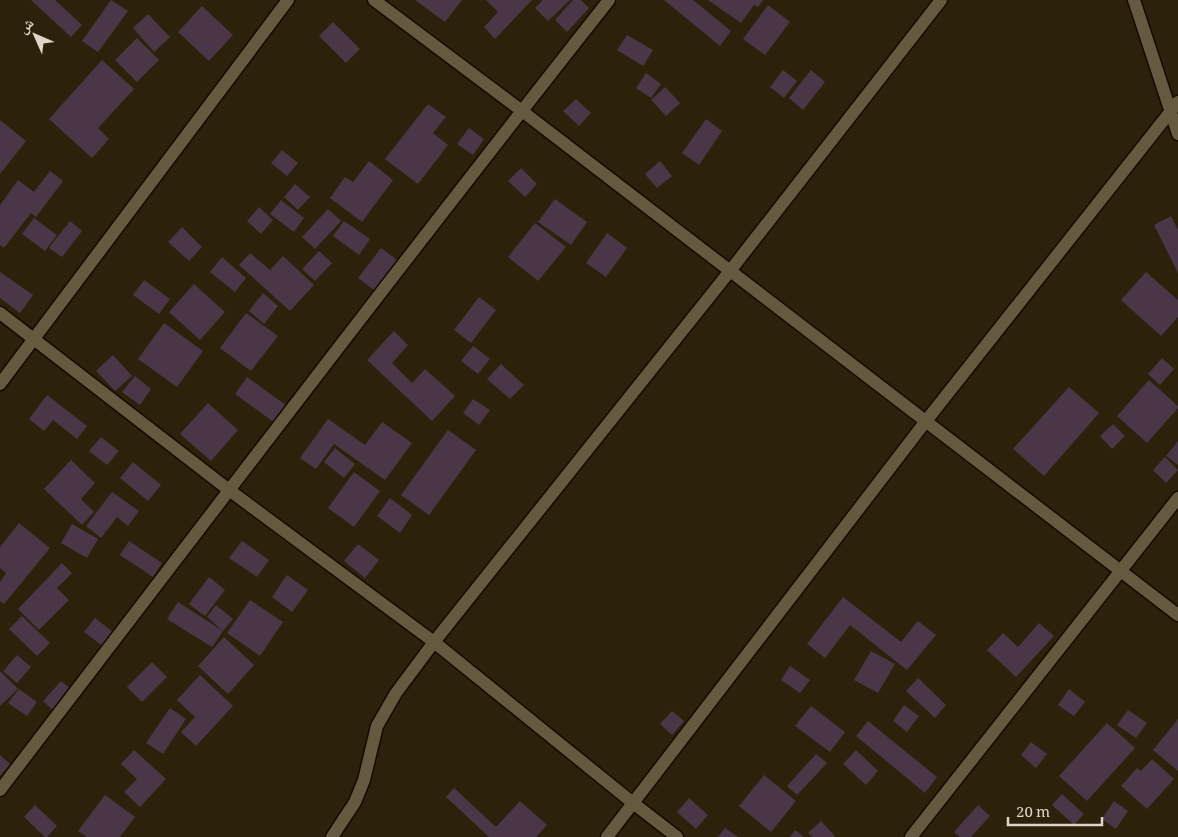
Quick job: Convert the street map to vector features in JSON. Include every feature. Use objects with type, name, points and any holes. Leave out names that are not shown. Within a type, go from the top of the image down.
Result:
[{"type":"street","points":[[0,384],[288,0]]},
{"type":"street","points":[[374,0],[522,110],[1178,614]]},
{"type":"street","points":[[0,790],[522,110],[609,0]]},
{"type":"street","points":[[332,837],[354,802],[364,780],[377,726],[396,693],[434,642],[730,271],[941,0]]},
{"type":"street","points":[[1134,0],[1175,106],[1178,134]]},
{"type":"street","points":[[607,837],[926,421],[1175,106]]},
{"type":"street","points":[[0,313],[230,490],[434,642],[633,803],[678,837]]},
{"type":"street","points":[[911,837],[1178,498]]},
{"type":"building","points":[[31,0],[55,0],[82,25],[71,37]]},
{"type":"building","points":[[111,0],[128,11],[98,52],[82,41]]},
{"type":"building","points":[[415,0],[462,0],[445,22]]},
{"type":"building","points":[[486,0],[532,0],[495,39],[484,27],[498,12]]},
{"type":"building","points":[[543,0],[570,0],[548,21],[535,8]]},
{"type":"building","points":[[573,0],[581,0],[589,8],[567,32],[555,20]]},
{"type":"building","points":[[664,0],[693,0],[731,31],[720,46]]},
{"type":"building","points":[[708,0],[763,0],[758,7],[754,5],[741,23]]},
{"type":"building","points":[[768,5],[790,22],[765,55],[743,39]]},
{"type":"building","points":[[202,6],[233,35],[209,61],[178,32]]},
{"type":"building","points":[[148,14],[170,37],[154,52],[133,28]]},
{"type":"building","points":[[333,22],[360,49],[346,63],[319,36]]},
{"type":"building","points":[[627,35],[653,50],[643,66],[617,50]]},
{"type":"building","points":[[137,38],[159,60],[137,82],[115,60]]},
{"type":"building","points":[[102,60],[134,89],[98,128],[109,139],[92,158],[49,119]]},
{"type":"building","points":[[783,70],[797,81],[784,98],[770,87]]},
{"type":"building","points":[[811,70],[825,82],[803,110],[789,98]]},
{"type":"building","points":[[646,73],[661,84],[651,98],[636,88]]},
{"type":"building","points":[[665,87],[680,103],[666,116],[651,100]]},
{"type":"building","points":[[576,99],[591,113],[579,126],[563,111]]},
{"type":"building","points":[[428,104],[446,117],[433,133],[448,145],[418,184],[385,159]]},
{"type":"building","points":[[706,119],[722,131],[699,165],[682,153]]},
{"type":"building","points":[[0,120],[26,141],[0,174]]},
{"type":"building","points":[[469,128],[484,139],[473,155],[457,144]]},
{"type":"building","points":[[282,150],[298,163],[287,176],[271,163]]},
{"type":"building","points":[[369,161],[393,180],[362,222],[330,198],[345,177],[353,182]]},
{"type":"building","points":[[660,161],[672,176],[657,188],[645,174]]},
{"type":"building","points":[[521,168],[537,184],[525,197],[508,181]]},
{"type":"building","points":[[50,171],[63,181],[36,217],[31,213],[4,248],[0,245],[0,205],[18,180],[34,192]]},
{"type":"building","points":[[295,184],[310,197],[298,210],[284,197]]},
{"type":"building","points":[[555,199],[587,222],[571,245],[538,222]]},
{"type":"building","points":[[281,200],[304,218],[294,232],[270,214]]},
{"type":"building","points":[[259,207],[273,220],[261,234],[247,221]]},
{"type":"building","points":[[328,209],[341,221],[315,249],[302,237]]},
{"type":"building","points":[[1171,216],[1178,230],[1178,273],[1154,225]]},
{"type":"building","points":[[34,218],[57,235],[45,251],[22,234]]},
{"type":"building","points":[[70,221],[82,231],[62,257],[49,248]]},
{"type":"building","points":[[344,221],[370,239],[359,255],[333,236]]},
{"type":"building","points":[[535,223],[566,247],[538,281],[508,257]]},
{"type":"building","points":[[182,227],[202,247],[189,261],[168,242]]},
{"type":"building","points":[[607,233],[627,248],[606,277],[586,263]]},
{"type":"building","points":[[381,248],[397,260],[374,290],[358,278]]},
{"type":"building","points":[[319,251],[332,263],[315,281],[302,269]]},
{"type":"building","points":[[250,253],[270,270],[283,256],[314,285],[290,311],[239,265]]},
{"type":"building","points":[[222,257],[246,278],[235,292],[210,272]]},
{"type":"building","points":[[0,272],[33,295],[20,313],[0,298]]},
{"type":"building","points":[[1146,272],[1178,300],[1178,317],[1161,336],[1121,300]]},
{"type":"building","points":[[144,280],[170,299],[159,314],[133,295]]},
{"type":"building","points":[[194,284],[225,312],[200,340],[169,312]]},
{"type":"building","points":[[263,293],[278,306],[264,324],[249,311]]},
{"type":"building","points":[[479,297],[496,310],[471,343],[454,330]]},
{"type":"building","points":[[246,313],[278,336],[251,371],[220,348]]},
{"type":"building","points":[[164,323],[203,351],[177,387],[138,359]]},
{"type":"building","points":[[394,331],[408,345],[392,363],[412,383],[425,369],[455,396],[432,421],[367,360]]},
{"type":"building","points":[[473,346],[490,359],[478,374],[461,361]]},
{"type":"building","points":[[113,355],[132,376],[115,391],[96,371]]},
{"type":"building","points":[[1162,358],[1174,369],[1160,385],[1148,374]]},
{"type":"building","points":[[501,364],[524,385],[510,399],[487,379]]},
{"type":"building","points":[[135,376],[151,389],[140,405],[122,392]]},
{"type":"building","points":[[247,377],[287,406],[275,423],[235,394]]},
{"type":"building","points":[[1149,380],[1178,408],[1147,443],[1117,416]]},
{"type":"building","points":[[1069,387],[1099,413],[1044,476],[1013,449]]},
{"type":"building","points":[[47,395],[87,426],[77,439],[53,420],[44,431],[29,419]]},
{"type":"building","points":[[473,399],[490,410],[479,425],[463,413]]},
{"type":"building","points":[[208,403],[238,430],[211,461],[180,434]]},
{"type":"building","points":[[328,419],[365,445],[382,422],[412,443],[385,480],[334,444],[316,469],[300,458]]},
{"type":"building","points":[[1113,424],[1125,436],[1112,449],[1100,436]]},
{"type":"building","points":[[448,430],[476,450],[429,515],[401,495]]},
{"type":"building","points":[[101,437],[119,451],[107,465],[89,451]]},
{"type":"building","points":[[1178,441],[1178,465],[1166,456]]},
{"type":"building","points":[[335,448],[355,464],[344,478],[324,462]]},
{"type":"building","points":[[1165,457],[1178,470],[1166,483],[1153,470]]},
{"type":"building","points":[[71,460],[95,483],[81,499],[94,512],[82,525],[44,489]]},
{"type":"building","points":[[133,462],[161,485],[148,501],[120,478]]},
{"type":"building","points":[[354,472],[380,491],[354,527],[328,508]]},
{"type":"building","points":[[112,492],[139,511],[128,526],[117,517],[101,538],[86,526]]},
{"type":"building","points":[[390,498],[412,515],[400,533],[377,516]]},
{"type":"building","points":[[19,523],[50,548],[4,604],[0,601],[0,582],[6,573],[0,568],[0,547]]},
{"type":"building","points":[[72,524],[98,539],[87,558],[61,543]]},
{"type":"building","points":[[129,541],[162,563],[153,577],[120,555]]},
{"type":"building","points":[[242,541],[269,560],[257,577],[229,558]]},
{"type":"building","points":[[358,544],[379,560],[365,578],[344,561]]},
{"type":"building","points":[[62,563],[72,573],[57,588],[69,600],[39,630],[18,609]]},
{"type":"building","points":[[287,575],[308,590],[292,612],[272,597]]},
{"type":"building","points":[[209,577],[225,590],[205,616],[189,604]]},
{"type":"building","points":[[843,597],[901,642],[918,621],[936,635],[907,670],[850,625],[825,658],[807,644]]},
{"type":"building","points":[[250,600],[283,622],[260,656],[227,633]]},
{"type":"building","points":[[178,602],[223,631],[212,647],[167,619]]},
{"type":"building","points":[[216,605],[233,619],[223,631],[207,617]]},
{"type":"building","points":[[22,616],[50,643],[37,656],[9,629]]},
{"type":"building","points":[[95,618],[114,633],[104,647],[84,632]]},
{"type":"building","points":[[1039,623],[1054,636],[1016,677],[987,650],[1003,633],[1018,647]]},
{"type":"building","points":[[224,637],[254,665],[228,694],[198,666]]},
{"type":"building","points":[[871,651],[895,664],[878,693],[854,680]]},
{"type":"building","points":[[17,655],[31,667],[17,683],[3,671]]},
{"type":"building","points":[[152,662],[167,677],[142,702],[127,687]]},
{"type":"building","points":[[790,666],[810,680],[800,693],[781,680]]},
{"type":"building","points":[[0,671],[18,689],[0,706]]},
{"type":"building","points":[[200,675],[233,706],[196,746],[181,732],[195,717],[177,700]]},
{"type":"building","points":[[918,678],[946,705],[935,718],[906,691]]},
{"type":"building","points":[[61,681],[76,693],[57,714],[43,701]]},
{"type":"building","points":[[19,689],[37,702],[27,716],[8,703]]},
{"type":"building","points":[[1069,689],[1085,702],[1074,716],[1058,705]]},
{"type":"building","points":[[904,705],[919,716],[907,732],[893,721]]},
{"type":"building","points":[[811,706],[845,732],[830,752],[795,726]]},
{"type":"building","points":[[170,708],[186,719],[163,754],[146,743]]},
{"type":"building","points":[[1128,710],[1147,723],[1136,738],[1117,725]]},
{"type":"building","points":[[672,711],[684,721],[672,735],[660,724]]},
{"type":"building","points":[[1178,719],[1178,771],[1153,750]]},
{"type":"building","points":[[868,721],[937,777],[925,793],[856,736]]},
{"type":"building","points":[[1107,723],[1135,748],[1087,801],[1059,776]]},
{"type":"building","points":[[1031,742],[1047,754],[1036,768],[1021,755]]},
{"type":"building","points":[[134,750],[166,779],[140,807],[124,792],[137,779],[121,764]]},
{"type":"building","points":[[856,750],[878,771],[866,785],[843,764]]},
{"type":"building","points":[[816,754],[827,763],[797,795],[787,786]]},
{"type":"building","points":[[0,755],[10,764],[0,776]]},
{"type":"building","points":[[1152,759],[1174,779],[1147,809],[1121,786],[1137,768],[1141,771]]},
{"type":"building","points":[[764,775],[796,801],[771,832],[739,806]]},
{"type":"building","points":[[454,788],[496,827],[520,801],[547,825],[536,837],[489,837],[446,797]]},
{"type":"building","points":[[1062,794],[1084,814],[1074,825],[1052,805]]},
{"type":"building","points":[[105,795],[135,817],[120,837],[87,837],[78,831]]},
{"type":"building","points":[[689,798],[708,815],[696,829],[677,812]]},
{"type":"building","points":[[1114,801],[1128,811],[1116,829],[1102,819]]},
{"type":"building","points":[[35,805],[57,826],[47,837],[24,817]]},
{"type":"building","points":[[978,805],[990,816],[971,837],[960,837],[954,832]]},
{"type":"building","points":[[821,821],[834,837],[812,837],[808,833]]},
{"type":"building","points":[[725,828],[738,837],[718,837]]},
{"type":"building","points":[[795,830],[804,837],[790,837]]}]
